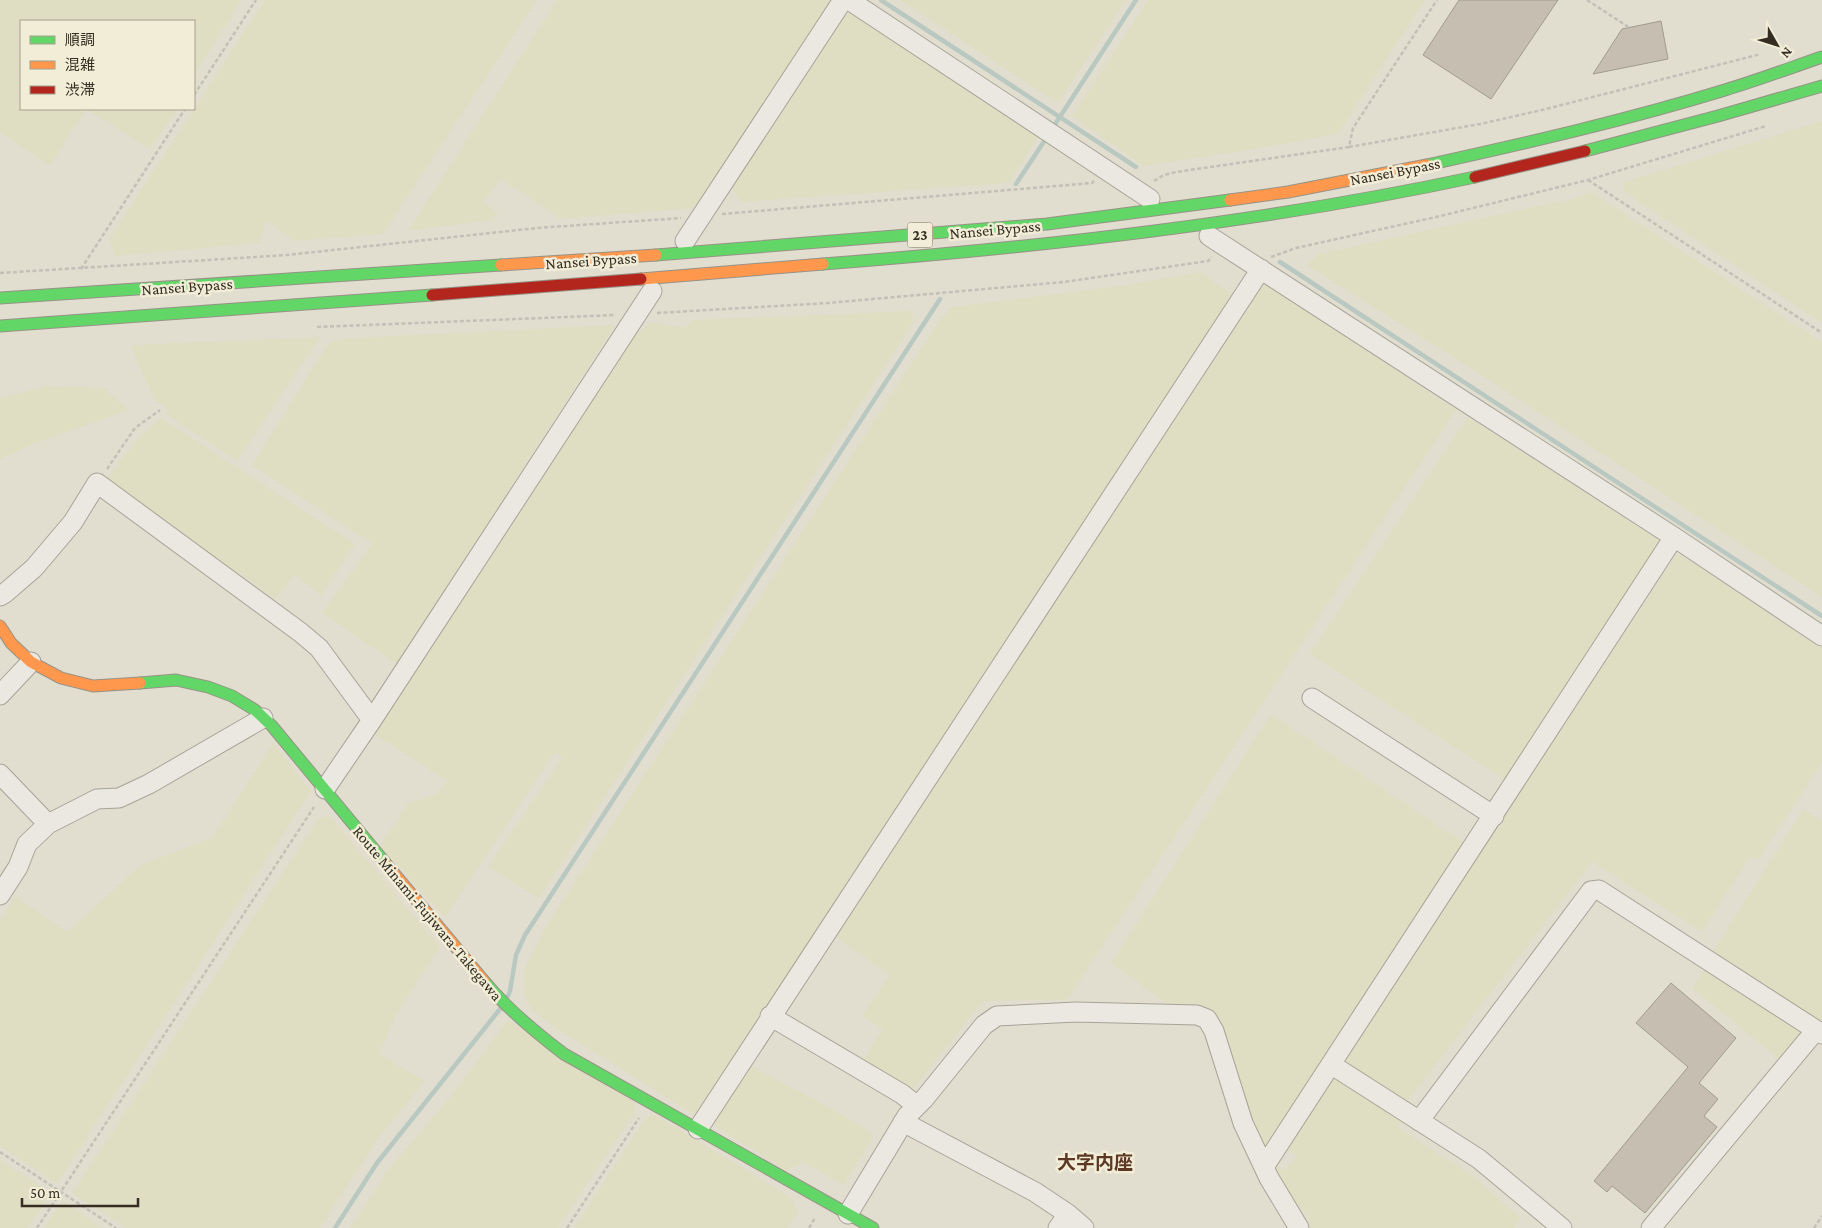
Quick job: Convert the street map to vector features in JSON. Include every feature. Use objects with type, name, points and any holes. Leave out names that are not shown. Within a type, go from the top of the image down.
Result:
[{"type":"main road","name":"Nansei Bypass","points":[[0,298],[728,251],[1047,224],[1143,212],[1288,192],[1397,172],[1500,149],[1627,118],[1726,90],[1822,57]]},
{"type":"main road","name":"Nansei Bypass","points":[[0,326],[930,256],[1085,240],[1307,209],[1403,192],[1617,143],[1822,86]]},
{"type":"main road","name":"Route Minami-Fujiwara-Takegawa","points":[[0,626],[12,643],[31,662],[61,678],[93,686],[176,680],[208,687],[232,696],[255,710],[325,789],[498,998],[532,1029],[564,1054],[873,1228]]},
{"type":"street","points":[[685,241],[843,0]]},
{"type":"street","points":[[849,0],[1147,197]]},
{"type":"street","points":[[1216,241],[1674,537],[1822,636]]},
{"type":"street","points":[[698,1129],[770,1016],[1261,269]]},
{"type":"street","points":[[325,789],[652,291]]},
{"type":"street","points":[[0,596],[34,568],[73,522],[97,483],[300,632],[319,648],[372,720]]},
{"type":"street","points":[[1264,1167],[1674,537]]},
{"type":"street","points":[[0,695],[31,662]]},
{"type":"street","points":[[1312,698],[1494,816]]},
{"type":"street","points":[[0,895],[18,867],[27,844],[48,824],[97,799],[119,798],[149,784],[263,718]]},
{"type":"street","points":[[0,774],[48,824]]},
{"type":"street","points":[[1419,1121],[1591,891],[1599,890],[1819,1032],[1651,1228]]},
{"type":"street","points":[[848,1214],[904,1122],[984,1025],[997,1016],[1076,1012],[1197,1015],[1207,1019],[1214,1030],[1243,1123],[1269,1178],[1299,1228]]},
{"type":"street","points":[[770,1016],[902,1094],[917,1106]]},
{"type":"street","points":[[1332,1065],[1479,1159],[1562,1228]]},
{"type":"street","points":[[904,1122],[1035,1192],[1063,1221],[1084,1228]]},
{"type":"path","points":[[195,93],[256,0]]},
{"type":"path","points":[[1349,147],[1353,128],[1437,0]]},
{"type":"path","points":[[1587,0],[1630,28]]},
{"type":"path","points":[[1147,197],[1154,181],[1164,175],[1349,147],[1480,124],[1542,110],[1766,52]]},
{"type":"path","points":[[81,269],[184,110]]},
{"type":"path","points":[[1261,269],[1270,258],[1296,248],[1436,217],[1588,180],[1774,124]]},
{"type":"path","points":[[0,273],[286,254],[537,228],[1092,183],[1105,168]]},
{"type":"path","points":[[1588,180],[1822,333]]},
{"type":"path","points":[[308,327],[636,314],[828,302],[1064,282],[1208,261],[1216,241]]},
{"type":"path","points":[[97,483],[135,428],[160,410]]},
{"type":"path","points":[[38,1228],[325,789]]},
{"type":"path","points":[[567,1228],[649,1103]]},
{"type":"path","points":[[0,1152],[116,1228]]},
{"type":"path","points":[[1814,1228],[1822,1216]]},
{"type":"shaded area","points":[[0,0],[242,0],[195,73],[195,20],[20,20],[20,110],[85,110],[50,166],[0,132]]},
{"type":"shaded area","points":[[265,0],[537,0],[383,234],[293,241],[266,220],[260,243],[115,256],[109,240]]},
{"type":"shaded area","points":[[557,0],[832,1],[696,208],[561,219],[501,179],[483,202],[498,213],[492,220],[408,231]]},
{"type":"shaded area","points":[[900,0],[1126,0],[1058,103]]},
{"type":"shaded area","points":[[1148,0],[1425,0],[1338,134],[1143,166],[1072,116]]},
{"type":"shaded area","points":[[848,10],[1040,134],[1009,183],[741,202],[731,187]]},
{"type":"shaded area","points":[[89,110],[177,110],[150,149]]},
{"type":"shaded area","points":[[1822,121],[1822,323],[1624,192],[1624,182]]},
{"type":"shaded area","points":[[1591,192],[1822,342],[1822,597],[1464,364],[1307,265],[1319,254],[1561,201],[1565,204],[1567,201]]},
{"type":"shaded area","points":[[1200,272],[1233,295],[696,1116],[560,1031],[532,1010],[524,994],[524,969],[549,922],[939,321],[952,307],[1127,285]]},
{"type":"shaded area","points":[[1260,278],[1456,410],[1067,1000],[983,1001],[913,1089],[863,1060],[883,1029],[862,1016],[890,975],[835,937]]},
{"type":"shaded area","points":[[912,311],[913,323],[539,898],[488,867],[562,758],[555,752],[445,918],[380,846],[408,804],[438,793],[448,781],[372,733],[633,335],[653,322],[685,328],[693,320]]},
{"type":"shaded area","points":[[615,325],[397,664],[322,613],[372,544],[252,465],[323,352],[332,341],[354,338]]},
{"type":"shaded area","points":[[320,337],[237,461],[167,415],[166,406],[155,401],[130,345]]},
{"type":"shaded area","points":[[47,386],[104,388],[129,410],[36,443],[0,459],[0,398]]},
{"type":"shaded area","points":[[1468,417],[1657,539],[1659,548],[1507,781],[1310,654]]},
{"type":"shaded area","points":[[161,418],[355,544],[321,595],[294,575],[275,600],[241,574],[229,571],[105,481],[138,438]]},
{"type":"shaded area","points":[[1680,554],[1822,649],[1822,763],[1758,860],[1750,857],[1702,932],[1592,862],[1407,1102],[1347,1065],[1346,1056],[1676,555]]},
{"type":"shaded area","points":[[1271,714],[1466,844],[1273,1143],[1263,1146],[1251,1127],[1221,1027],[1213,1010],[1200,1007],[1173,1008],[1111,963]]},
{"type":"shaded area","points":[[273,743],[311,791],[57,1184],[0,1146],[0,921],[15,896],[67,932],[141,865],[213,837]]},
{"type":"shaded area","points":[[1803,809],[1822,821],[1822,1026],[1712,953]]},
{"type":"shaded area","points":[[330,816],[440,947],[397,1013],[379,1054],[425,1081],[380,1136],[320,1228],[127,1228],[72,1193],[319,818]]},
{"type":"shaded area","points":[[1708,966],[1808,1033],[1783,1062],[1692,988]]},
{"type":"shaded area","points":[[508,1020],[635,1102],[635,1112],[558,1228],[350,1228],[388,1170],[453,1094]]},
{"type":"shaded area","points":[[748,1064],[866,1128],[873,1137],[844,1185],[802,1162],[787,1171],[709,1122]]},
{"type":"shaded area","points":[[1337,1078],[1401,1120],[1397,1127],[1470,1174],[1521,1218],[1514,1228],[1310,1228],[1309,1219],[1273,1172],[1276,1164],[1285,1171],[1297,1156],[1288,1150],[1331,1081]]},
{"type":"shaded area","points":[[654,1114],[792,1198],[798,1212],[788,1228],[574,1228],[645,1119]]},
{"type":"shaded area","points":[[0,1160],[51,1193],[28,1228],[0,1228]]},
{"type":"shaded area","points":[[62,1201],[103,1228],[44,1228]]},
{"type":"building","points":[[1459,0],[1558,0],[1491,99],[1423,55]]},
{"type":"building","points":[[1661,21],[1668,59],[1593,74],[1622,29]]},
{"type":"building","points":[[1671,983],[1736,1038],[1699,1083],[1718,1099],[1704,1116],[1717,1127],[1645,1213],[1612,1186],[1607,1192],[1594,1181],[1688,1067],[1636,1023]]},
{"type":"waterway","points":[[881,0],[1136,167]]},
{"type":"waterway","points":[[1052,129],[1136,0]]},
{"type":"waterway","points":[[1016,184],[1047,137]]},
{"type":"waterway","points":[[1280,262],[1822,616]]},
{"type":"waterway","points":[[508,996],[516,955],[525,935],[940,299]]},
{"type":"waterway","points":[[335,1228],[377,1163],[500,1009]]},
{"type":"traffic: fast","points":[[1427,165],[1539,140],[1688,101],[1822,57]]},
{"type":"traffic: fast","points":[[1585,151],[1822,86]]},
{"type":"traffic: fast","points":[[823,264],[987,250],[1150,231],[1313,208],[1475,177]]},
{"type":"traffic: fast","points":[[656,255],[1047,224],[1230,200]]},
{"type":"traffic: fast","points":[[0,298],[501,265]]},
{"type":"traffic: fast","points":[[0,326],[432,295]]},
{"type":"traffic: fast","points":[[140,683],[176,680],[208,687],[232,696],[255,710],[272,726],[387,865]]},
{"type":"traffic: fast","points":[[484,981],[522,1020],[564,1054],[873,1228]]},
{"type":"traffic: slow","points":[[1230,200],[1288,192],[1427,165]]},
{"type":"traffic: slow","points":[[501,265],[656,255]]},
{"type":"traffic: slow","points":[[641,279],[823,264]]},
{"type":"traffic: slow","points":[[0,626],[11,643],[31,662],[61,678],[93,686],[140,683]]},
{"type":"traffic: slow","points":[[387,865],[484,981]]},
{"type":"traffic: jam","points":[[1475,177],[1585,151]]},
{"type":"traffic: jam","points":[[432,295],[641,279]]},
{"type":"district","name":"大字内座","points":[[1095,1162]]}]
